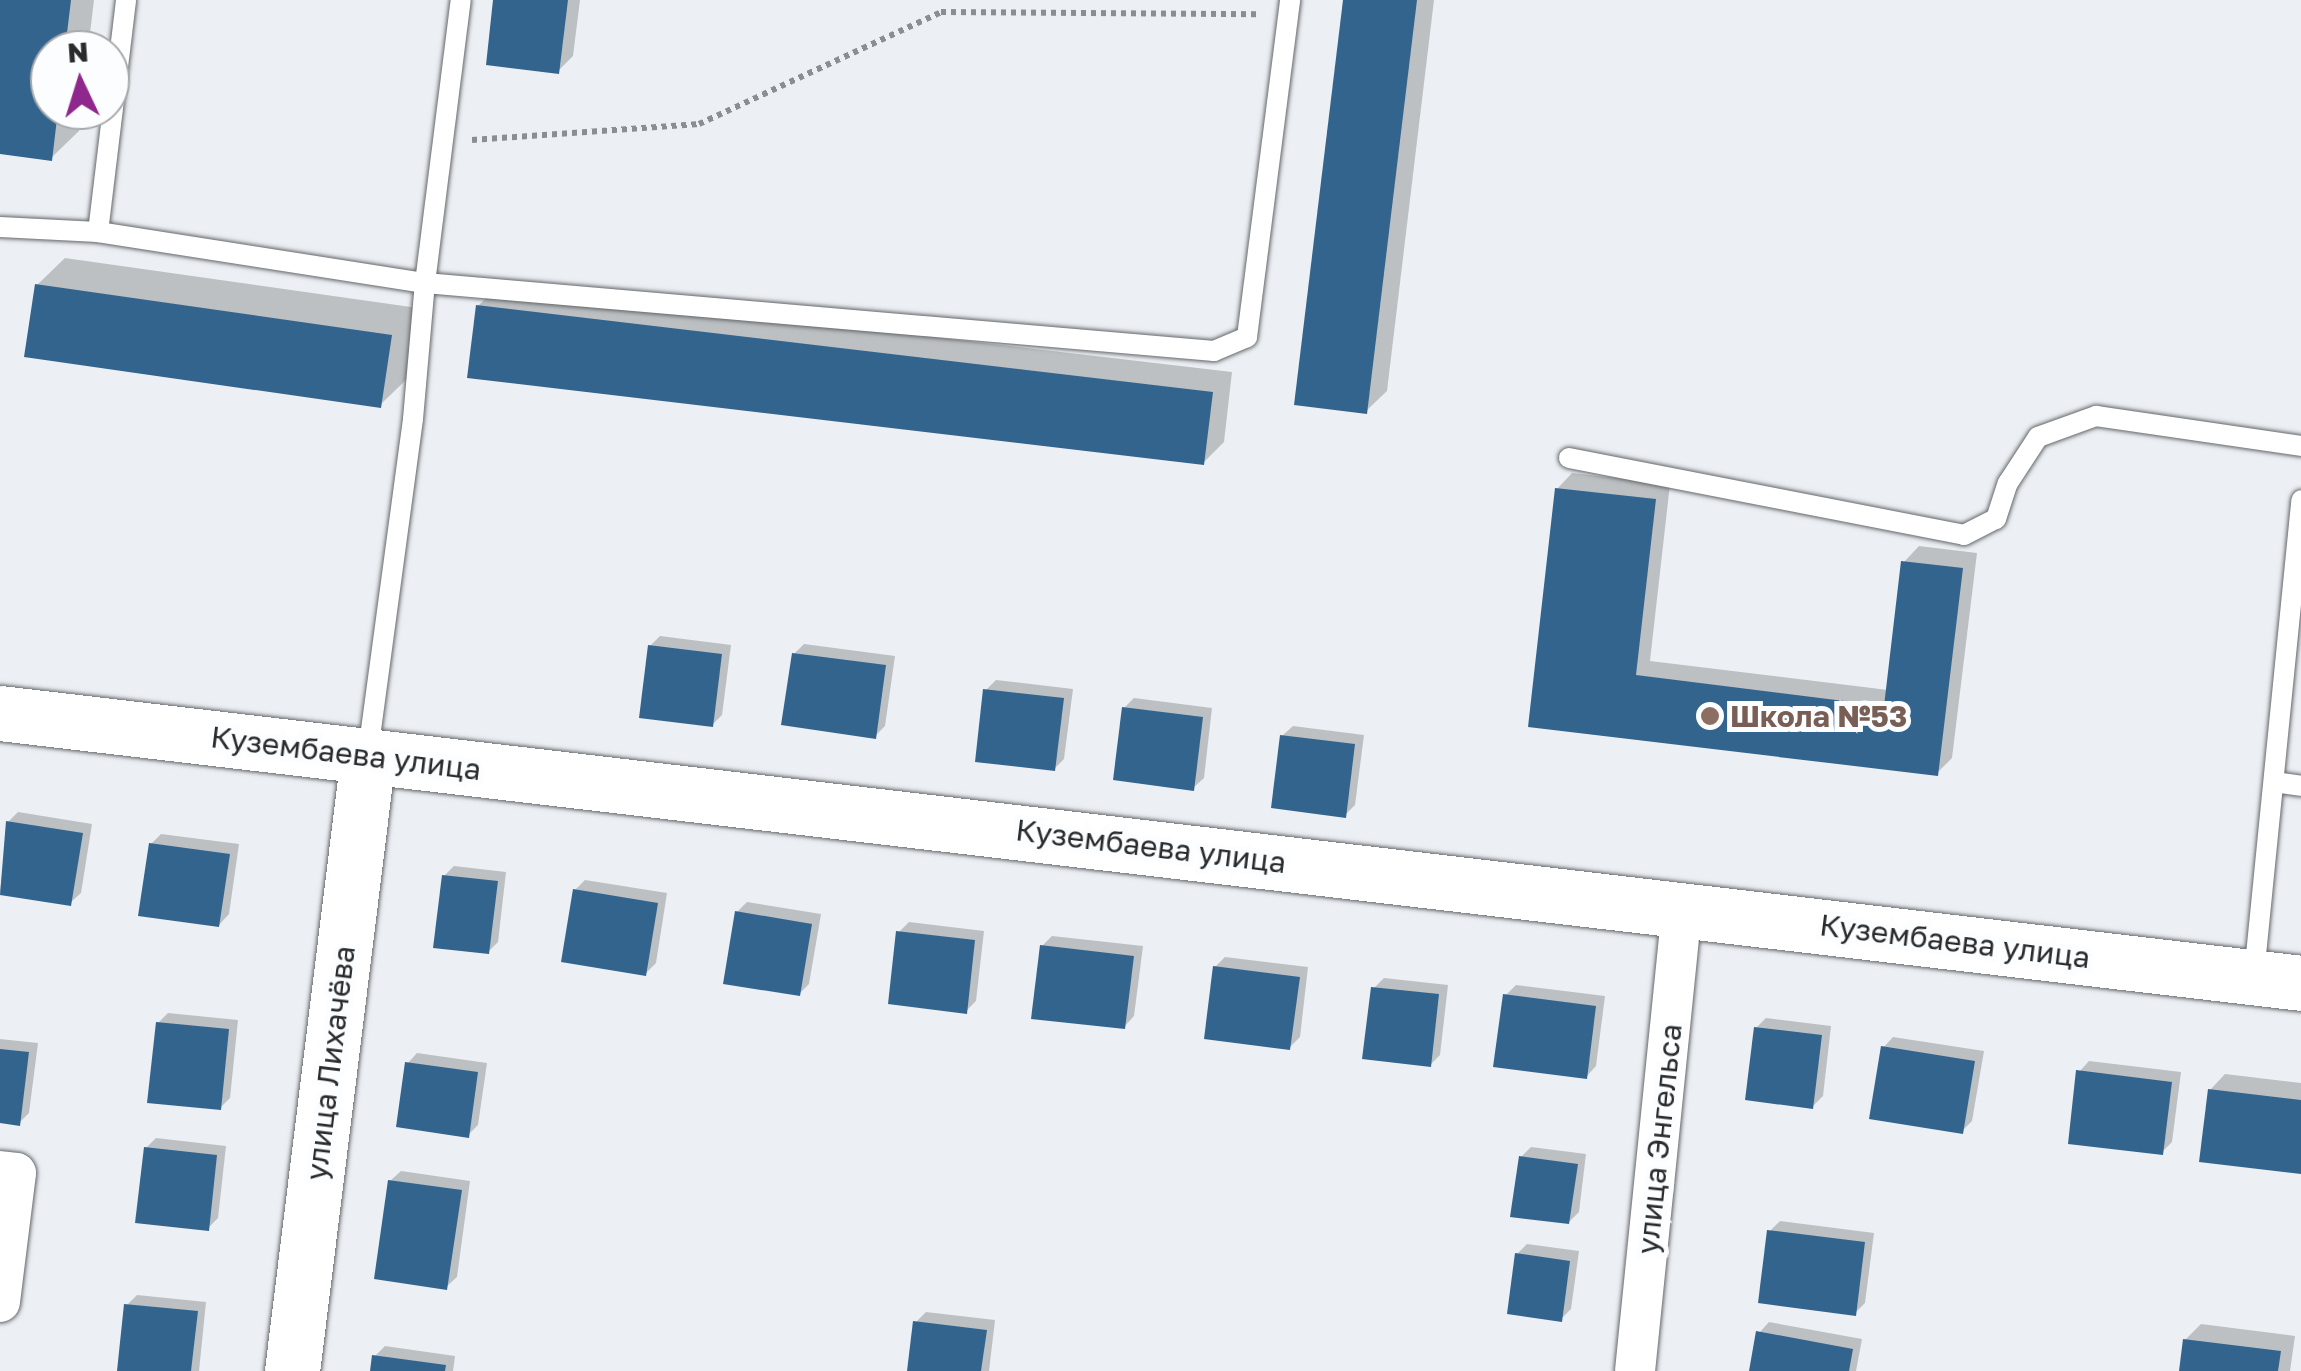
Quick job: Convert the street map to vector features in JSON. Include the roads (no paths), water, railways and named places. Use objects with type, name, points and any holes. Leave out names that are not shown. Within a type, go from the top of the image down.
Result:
[{"type":"street","name":"Кузембаева улица","points":[[0,713],[2278,980]]},
{"type":"street","name":"улица Лихачёва","points":[[292,1371],[368,756]]},
{"type":"street","name":"улица Энгельса","points":[[1635,1371],[1682,908]]},
{"type":"street","points":[[0,1170],[16,1172],[0,1302]]},
{"type":"lane","points":[[98,232],[126,0]]},
{"type":"lane","points":[[368,756],[414,419],[425,284],[446,142],[460,0]]},
{"type":"lane","points":[[0,227],[98,232],[425,284],[1214,351],[1247,337],[1288,7]]},
{"type":"lane","points":[[1568,458],[1964,535],[1996,519],[2008,482],[2038,437],[2096,416],[2301,446]]},
{"type":"lane","points":[[2278,980],[2274,782],[2301,500]]},
{"type":"lane","points":[[2274,782],[2301,786]]},
{"type":"place","name":"Школа №53","points":[[1710,716]]}]
